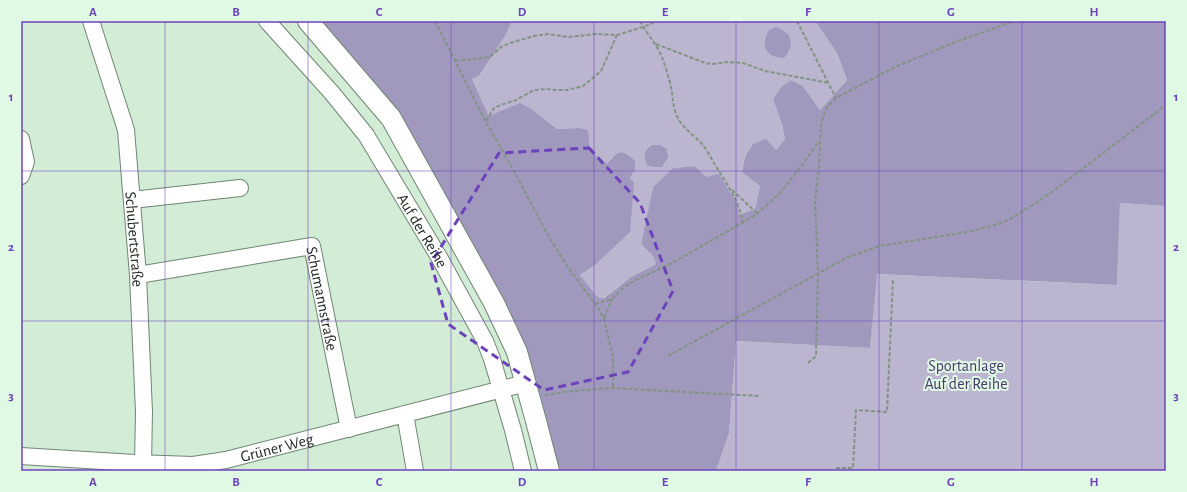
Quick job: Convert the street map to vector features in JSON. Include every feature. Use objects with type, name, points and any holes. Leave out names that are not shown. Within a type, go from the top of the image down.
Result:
[{"type":"main road","name":"Auf der Reihe","points":[[308,21],[391,118],[494,303],[517,352],[548,471]]},
{"type":"street","name":"Schubertstraße","points":[[90,21],[126,130],[138,275],[144,412],[143,464]]},
{"type":"street","name":"Auf der Reihe","points":[[267,21],[332,93],[366,135],[439,257],[485,341],[498,376],[513,430],[522,471]]},
{"type":"street","points":[[21,139],[26,162],[21,176]]},
{"type":"street","points":[[132,200],[240,188]]},
{"type":"street","name":"Schumannstraße","points":[[138,275],[312,246],[349,429]]},
{"type":"street","name":"Grüner Weg","points":[[21,456],[143,464],[193,465],[226,460],[501,388],[528,390]]},
{"type":"street","points":[[405,414],[415,471]]},
{"type":"path","points":[[435,21],[486,122],[516,173],[550,239],[567,266],[604,318],[613,358],[613,388]]},
{"type":"path","points":[[640,21],[655,43],[664,63],[679,120],[686,130],[702,144],[730,188],[741,211],[743,223]]},
{"type":"path","points":[[455,61],[490,57],[501,47],[534,36],[548,34],[568,37],[596,34],[617,35],[658,21]]},
{"type":"path","points":[[797,21],[836,98]]},
{"type":"path","points":[[808,364],[816,356],[818,273],[815,202],[822,122],[829,105],[836,98],[916,58],[1014,21]]},
{"type":"path","points":[[486,122],[494,108],[501,104],[516,100],[534,90],[567,90],[583,86],[601,71],[617,35]]},
{"type":"path","points":[[655,43],[705,63],[743,63],[765,71],[829,83]]},
{"type":"path","points":[[668,356],[818,273],[865,250],[880,246],[967,232],[999,224],[1010,219],[1060,186],[1166,105]]},
{"type":"path","points":[[604,318],[612,299],[624,288],[636,280],[674,262],[757,214],[780,193],[820,141]]},
{"type":"path","points":[[730,188],[757,214]]},
{"type":"path","points":[[836,468],[854,468],[856,410],[887,412],[893,279]]},
{"type":"path","points":[[595,304],[612,299]]},
{"type":"path","points":[[528,390],[572,391],[613,388],[760,396]]},
{"type":"highlighted area","points":[[589,148],[640,203],[673,291],[628,372],[544,390],[448,324],[431,263],[499,153]]},
{"type":"green space","points":[[512,21],[815,21],[837,53],[847,80],[820,110],[803,86],[791,80],[782,86],[773,99],[785,139],[776,150],[745,157],[742,171],[760,186],[755,209],[741,216],[737,204],[705,177],[695,166],[673,168],[653,187],[641,244],[653,256],[656,264],[631,277],[603,298],[597,298],[580,275],[595,265],[630,178],[635,170],[612,157],[607,165],[589,151],[579,128],[557,129],[533,110],[489,116],[472,79],[479,76],[505,36]]},
{"type":"green space","name":"Sportanlage Auf der Reihe","points":[[1120,203],[1166,206],[1166,471],[716,471],[729,433],[736,341],[870,348],[876,274],[1117,285]]},
{"type":"shaded area","points":[[310,21],[512,21],[505,36],[479,76],[472,79],[489,116],[520,103],[533,110],[557,129],[579,128],[588,130],[590,151],[607,164],[614,156],[620,153],[626,154],[635,161],[635,170],[630,178],[634,183],[630,232],[595,265],[580,275],[598,298],[604,298],[631,277],[656,264],[653,256],[641,244],[653,187],[673,168],[695,166],[706,177],[719,174],[737,204],[740,215],[755,209],[760,186],[742,172],[745,157],[753,144],[766,139],[776,150],[785,139],[773,99],[782,86],[791,80],[803,86],[820,110],[847,80],[837,53],[815,21],[1166,21],[1166,206],[1120,203],[1117,285],[877,274],[870,348],[736,341],[729,433],[716,471],[552,471],[539,420],[442,206]]},
{"type":"shaded area","points":[[776,27],[789,36],[791,44],[790,49],[784,58],[772,55],[766,50],[766,36],[769,30]]},
{"type":"shaded area","points":[[652,145],[660,145],[667,149],[668,157],[662,167],[647,165],[645,154],[647,149]]}]
